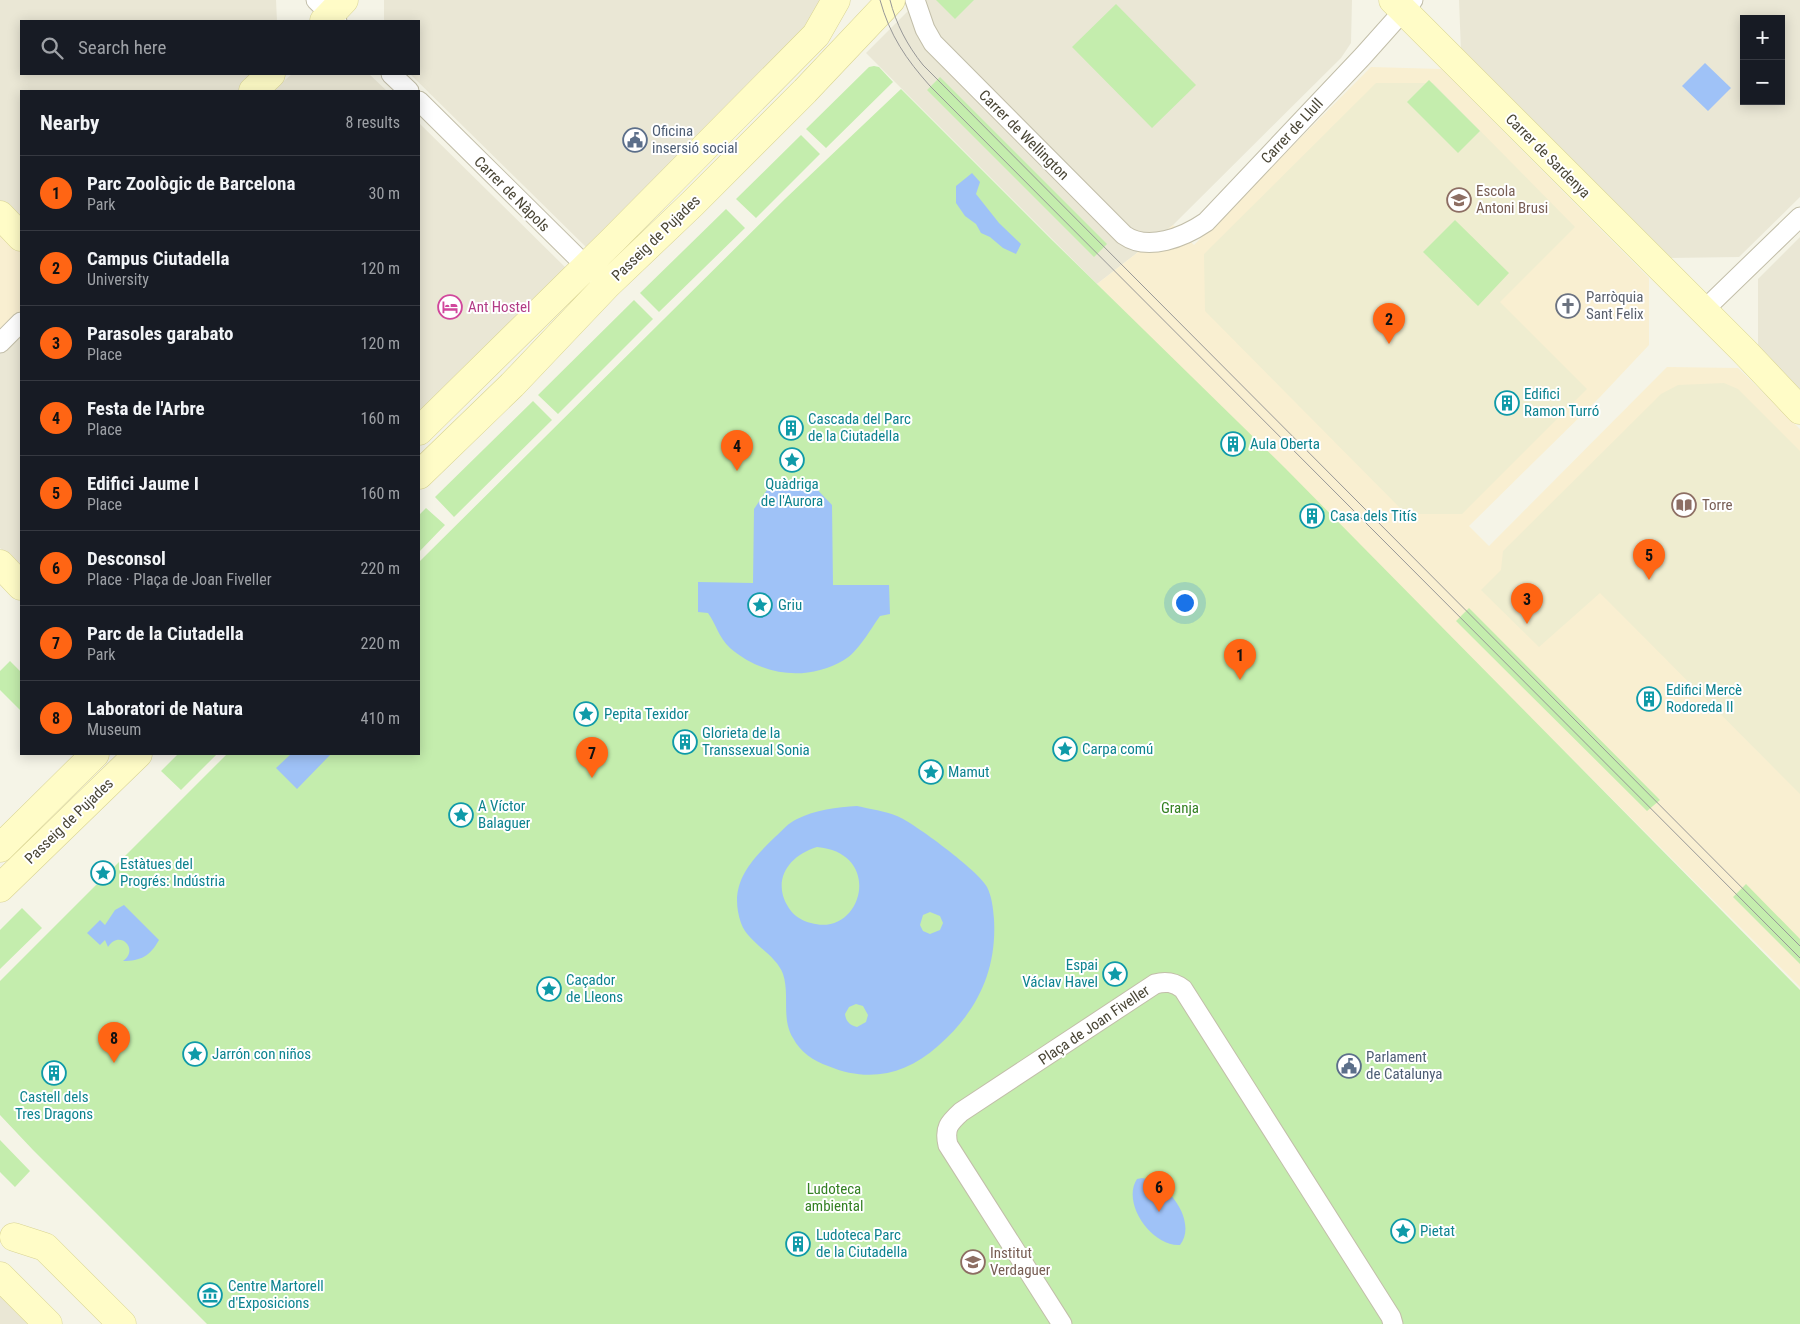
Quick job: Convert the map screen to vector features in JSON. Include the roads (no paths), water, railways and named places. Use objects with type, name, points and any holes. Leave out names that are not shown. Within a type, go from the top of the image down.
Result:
[{"type":"street","name":"Passeig de Pujades","points":[[420,430],[816,35],[836,0]]},
{"type":"street","name":"Passeig de Pujades","points":[[420,474],[512,385],[607,286],[805,91],[891,0]]},
{"type":"street","name":"Carrer de Wellington","points":[[915,0],[925,29],[933,43],[1124,235],[1136,242],[1156,241]]},
{"type":"street","name":"Carrer de Llull","points":[[1156,241],[1189,233],[1206,222],[1363,56],[1403,4]]},
{"type":"street","name":"Carrer de Sardenya","points":[[1403,4],[1800,410]]},
{"type":"street","points":[[254,90],[270,75]]},
{"type":"street","points":[[392,75],[408,90]]},
{"type":"street","name":"Carrer de Nàpols","points":[[420,102],[607,286]]},
{"type":"street","points":[[0,215],[20,236]]},
{"type":"street","points":[[1703,311],[1800,217]]},
{"type":"street","points":[[0,343],[20,323]]},
{"type":"street","points":[[0,564],[20,585]]},
{"type":"street","name":"Passeig de Pujades","points":[[0,848],[94,755]]},
{"type":"street","name":"Passeig de Pujades","points":[[0,888],[137,755]]},
{"type":"street","name":"Plaça de Joan Fiveller","points":[[1062,1324],[948,1145],[947,1128],[961,1112],[1155,984],[1164,982],[1176,983],[1183,989],[1391,1317],[1393,1324]]},
{"type":"street","points":[[5,1237],[28,1255],[97,1324]]},
{"type":"street","points":[[5,1237],[45,1247],[122,1324]]},
{"type":"street","points":[[0,1276],[48,1324]]},
{"type":"water","points":[[1705,63],[1731,88],[1708,111],[1682,86]]},
{"type":"water","points":[[972,173],[980,182],[976,194],[999,223],[1021,244],[1016,254],[1003,248],[990,237],[981,233],[976,224],[965,216],[956,203],[956,186]]},
{"type":"water","points":[[771,484],[812,484],[832,505],[833,585],[889,585],[890,614],[880,616],[854,652],[830,667],[800,673],[785,673],[756,665],[726,644],[708,613],[698,612],[698,582],[753,583],[754,509]]},
{"type":"water","points":[[290,755],[330,755],[297,789],[276,768]]},
{"type":"water","points":[[849,806],[882,811],[897,816],[917,828],[946,849],[982,880],[987,887],[993,907],[994,938],[988,973],[974,1005],[964,1019],[938,1046],[913,1064],[900,1070],[872,1075],[843,1071],[828,1066],[813,1059],[799,1048],[789,1031],[787,1023],[786,990],[783,974],[774,960],[745,930],[741,923],[738,909],[737,897],[743,875],[749,865],[785,827],[811,813]],"holes":[[[817,847],[838,853],[852,864],[858,878],[859,893],[853,907],[843,918],[829,924],[811,923],[797,917],[785,901],[782,890],[782,881],[790,864],[806,851]],[[930,912],[940,916],[943,923],[940,930],[930,934],[923,931],[920,925],[923,915]],[[856,1004],[863,1006],[868,1015],[866,1022],[857,1027],[849,1023],[845,1014],[849,1007]]]},
{"type":"water","points":[[124,905],[159,940],[148,954],[140,959],[123,961],[128,956],[129,951],[126,943],[122,940],[117,940],[108,947],[105,940],[100,945],[87,933],[100,920],[105,925],[115,910]]},
{"type":"water","points":[[1142,1178],[1161,1186],[1178,1204],[1183,1214],[1185,1225],[1185,1236],[1180,1245],[1169,1244],[1159,1239],[1142,1222],[1133,1200],[1133,1189],[1137,1179]]},
{"type":"tram line","points":[[880,0],[894,36],[913,66],[930,86],[1800,958]]},
{"type":"tram line","points":[[890,0],[903,34],[923,65],[1800,946]]},
{"type":"place","name":"Oficina insersió social","points":[[635,140]]},
{"type":"place","name":"Escola Antoni Brusi","points":[[1459,200]]},
{"type":"place","name":"Parròquia Sant Felix","points":[[1568,306]]},
{"type":"place","name":"Ant Hostel","points":[[450,307]]},
{"type":"place","name":"Campus Ciutadella","points":[[1389,344]]},
{"type":"place","name":"Edifici Ramon Turró","points":[[1507,403]]},
{"type":"place","name":"Cascada del Parc de la Ciutadella","points":[[791,428]]},
{"type":"place","name":"Aula Oberta","points":[[1233,444]]},
{"type":"place","name":"Quàdriga de l'Aurora","points":[[792,460]]},
{"type":"place","name":"Festa de l'Arbre","points":[[737,471]]},
{"type":"place","name":"Torre","points":[[1684,505]]},
{"type":"place","name":"Casa dels Titís","points":[[1312,516]]},
{"type":"place","name":"Edifici Jaume I","points":[[1649,580]]},
{"type":"place","name":"Griu","points":[[760,605]]},
{"type":"place","name":"Parasoles garabato","points":[[1527,624]]},
{"type":"place","name":"Parc Zoològic de Barcelona","points":[[1240,680]]},
{"type":"place","name":"Edifici Mercè Rodoreda II","points":[[1649,699]]},
{"type":"place","name":"Pepita Texidor","points":[[586,714]]},
{"type":"place","name":"Glorieta de la Transsexual Sonia","points":[[685,742]]},
{"type":"place","name":"Carpa comú","points":[[1065,749]]},
{"type":"place","name":"Mamut","points":[[931,772]]},
{"type":"place","name":"Parc de la Ciutadella","points":[[592,778]]},
{"type":"place","name":"A Víctor Balaguer","points":[[461,815]]},
{"type":"place","name":"Estàtues del Progrés: Indústria","points":[[103,873]]},
{"type":"place","name":"Espai Václav Havel","points":[[1115,974]]},
{"type":"place","name":"Caçador de Lleons","points":[[549,989]]},
{"type":"place","name":"Jarrón con niños","points":[[195,1054]]},
{"type":"place","name":"Laboratori de Natura","points":[[114,1063]]},
{"type":"place","name":"Parlament de Catalunya","points":[[1349,1066]]},
{"type":"place","name":"Castell dels Tres Dragons","points":[[54,1073]]},
{"type":"place","name":"Desconsol","points":[[1159,1212]]},
{"type":"place","name":"Pietat","points":[[1403,1231]]},
{"type":"place","name":"Ludoteca Parc de la Ciutadella","points":[[798,1244]]},
{"type":"place","name":"Institut Verdaguer","points":[[973,1262]]},
{"type":"place","name":"Centre Martorell d'Exposicions","points":[[210,1295]]},
{"type":"park label","name":"Granja","points":[[1180,808]]},
{"type":"park label","name":"Ludoteca ambiental","points":[[834,1198]]}]
